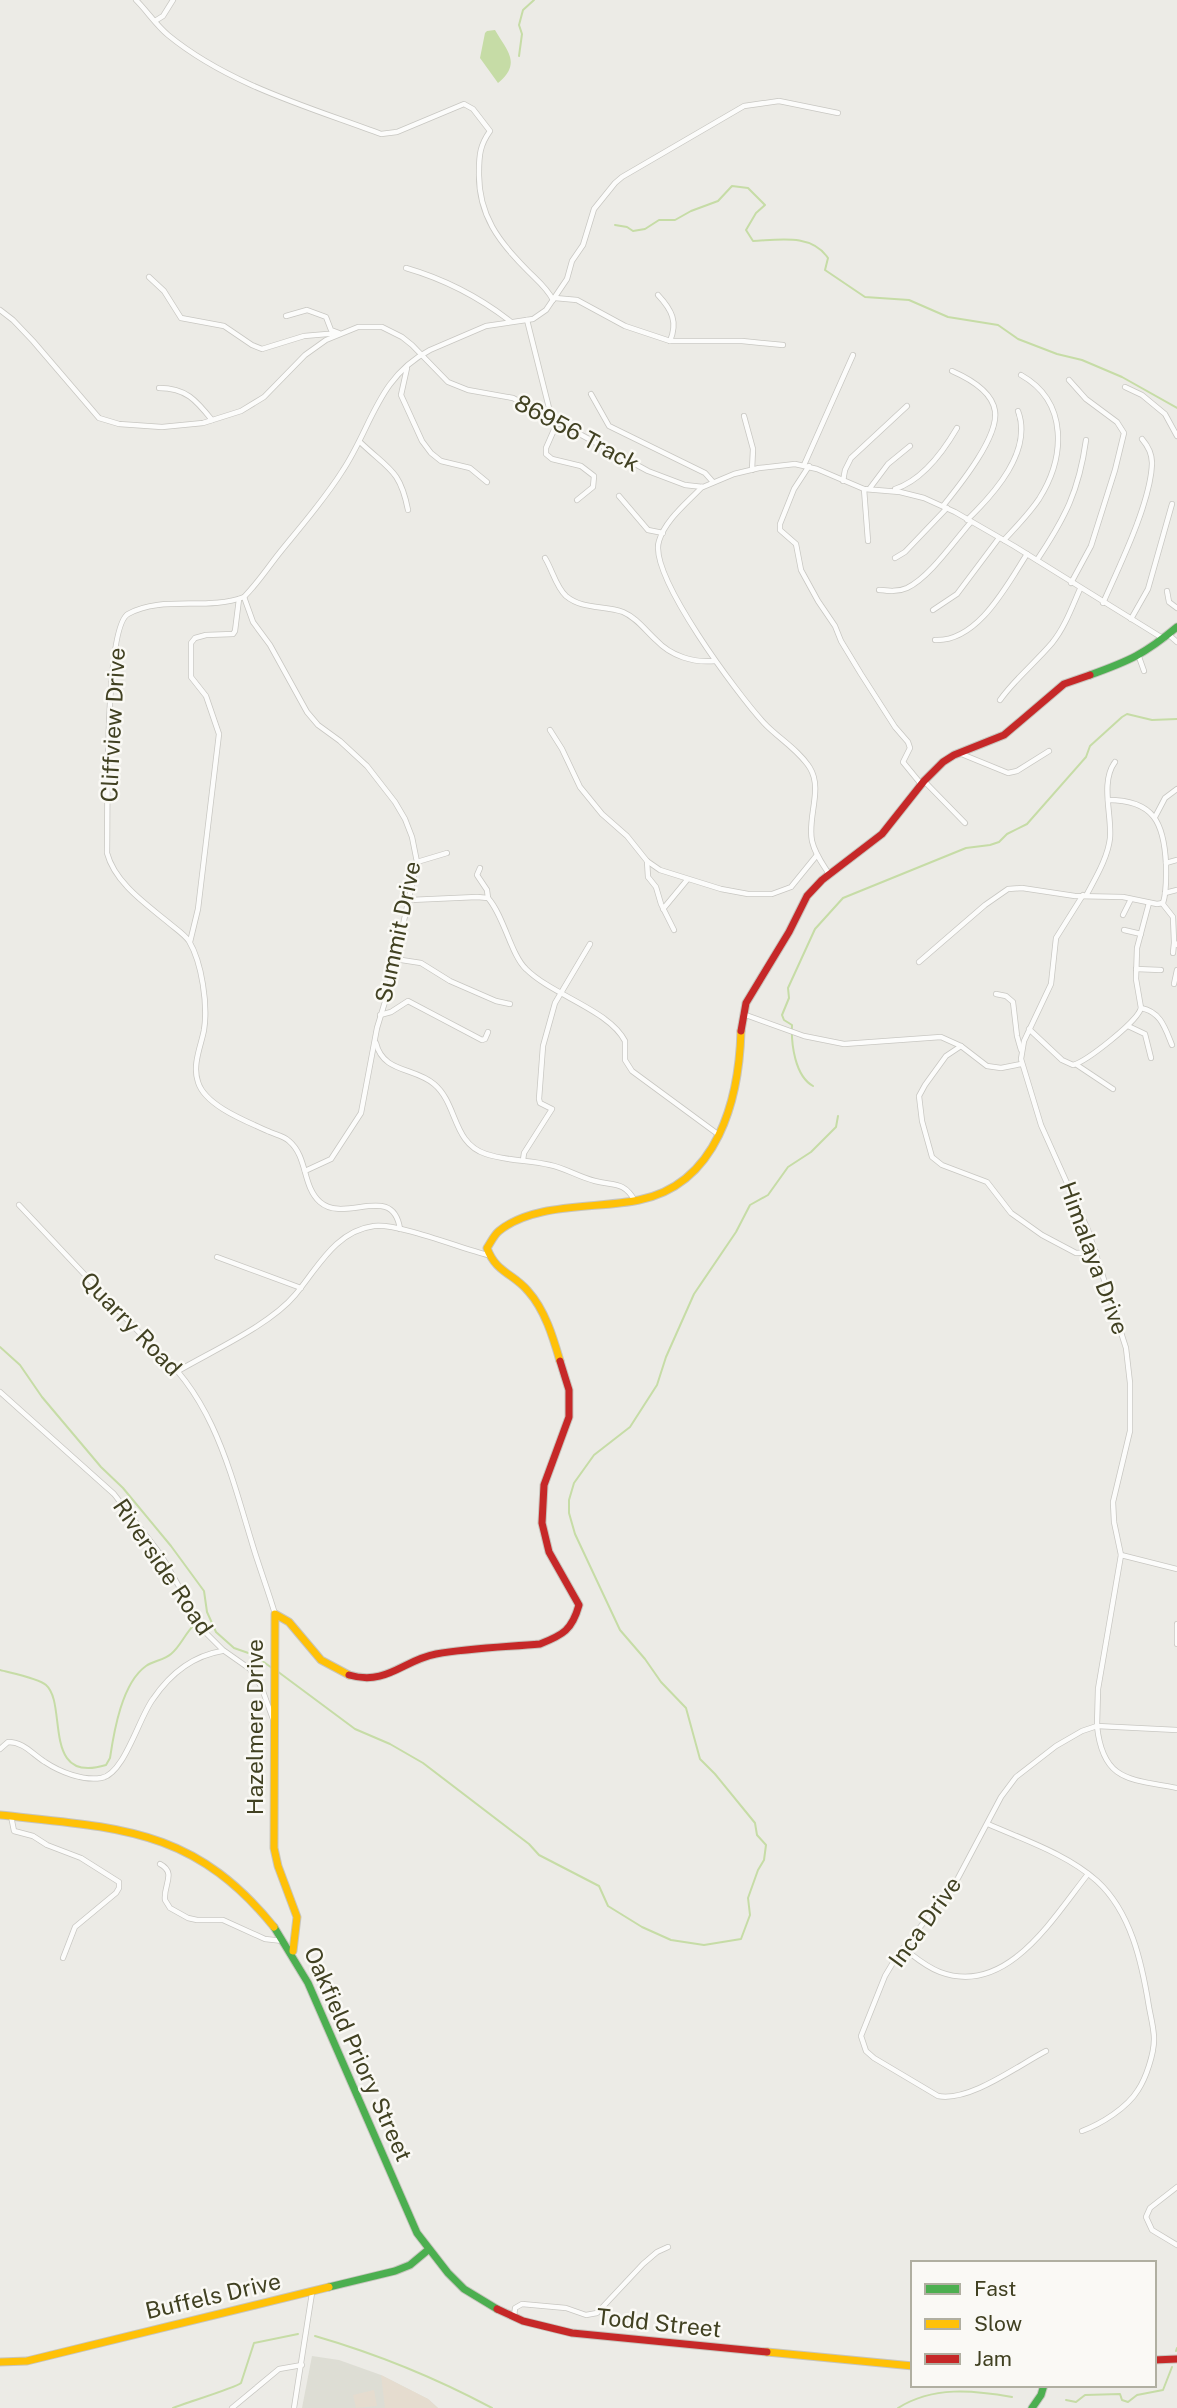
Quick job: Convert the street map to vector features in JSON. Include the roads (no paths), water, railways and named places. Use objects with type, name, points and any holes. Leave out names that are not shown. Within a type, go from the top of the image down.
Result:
[{"type":"street","points":[[135,0],[167,34],[192,53],[252,85],[382,134],[397,132],[464,104],[473,109],[490,131],[479,149],[478,191],[485,216],[527,270],[555,299]]},
{"type":"street","points":[[155,21],[163,16],[173,0]]},
{"type":"street","points":[[400,1229],[398,1217],[388,1207],[328,1207],[314,1195],[309,1186],[295,1146],[221,1107],[205,1096],[198,1085],[197,1061],[204,1032],[205,1004],[190,942],[198,909],[219,734],[206,695],[191,677],[191,643],[200,637],[233,634],[241,598],[340,475],[360,442],[380,396],[407,368],[421,355],[486,326],[540,316],[555,299],[567,278],[572,261],[583,245],[594,209],[615,183],[639,165],[739,108],[779,102],[838,113]]},
{"type":"street","points":[[406,268],[457,287],[510,321]]},
{"type":"street","points":[[149,277],[164,291],[181,318],[224,326],[257,348],[267,349],[304,336],[339,333]]},
{"type":"street","points":[[658,295],[667,304],[674,318],[674,331],[670,341]]},
{"type":"street","points":[[555,299],[577,300],[625,326],[670,341],[742,341],[783,345]]},
{"type":"street","name":"86956 Track","points":[[0,310],[33,341],[99,418],[119,424],[162,427],[212,421],[242,411],[256,404],[273,389],[305,355],[339,333],[358,327],[382,327],[402,337],[439,375],[458,387],[503,394],[648,471],[685,485],[703,486]]},
{"type":"street","points":[[286,316],[307,310],[326,317],[331,330],[339,333]]},
{"type":"street","points":[[527,320],[554,422],[546,454],[552,459],[581,466],[594,476],[593,487],[577,500]]},
{"type":"street","points":[[853,355],[794,489],[780,530],[796,544],[801,570],[818,601],[871,690],[909,745],[903,762],[965,823]]},
{"type":"street","points":[[407,368],[401,395],[426,447],[435,458],[470,468],[487,482]]},
{"type":"street","points":[[895,558],[905,552],[945,507],[983,449],[995,416],[992,402],[978,386],[952,371]]},
{"type":"street","points":[[933,610],[957,594],[1001,539],[1027,515],[1051,474],[1059,424],[1037,386],[1021,375]]},
{"type":"street","points":[[1069,380],[1086,399],[1117,422],[1124,433],[1091,546],[1071,583]]},
{"type":"street","points":[[1125,387],[1142,395],[1165,414],[1177,436]]},
{"type":"street","points":[[159,388],[173,388],[186,393],[212,421]]},
{"type":"street","points":[[591,394],[609,426],[705,473],[713,482]]},
{"type":"street","points":[[844,481],[845,470],[851,458],[907,406]]},
{"type":"street","points":[[879,590],[898,591],[912,585],[937,561],[990,498],[1014,457],[1021,429],[1017,411]]},
{"type":"street","points":[[744,416],[753,449],[752,470]]},
{"type":"street","points":[[891,491],[908,484],[937,458],[957,428]]},
{"type":"street","points":[[1103,603],[1131,538],[1150,477],[1151,453],[1142,439]]},
{"type":"street","points":[[1037,560],[1056,531],[1075,493],[1086,440]]},
{"type":"street","points":[[360,442],[396,474],[404,488],[408,510]]},
{"type":"street","points":[[868,541],[867,489],[888,464],[909,446]]},
{"type":"street","points":[[830,874],[817,855],[811,832],[815,783],[811,769],[765,724],[715,661],[676,599],[660,563],[657,548],[663,533],[703,486],[773,465],[806,466],[867,489],[913,494],[945,507],[1037,560],[1103,603],[1177,642]]},
{"type":"street","points":[[619,496],[648,530],[663,533]]},
{"type":"street","points":[[1131,619],[1148,589],[1172,504]]},
{"type":"street","points":[[935,640],[950,639],[981,618],[1001,595],[1027,554]]},
{"type":"street","points":[[545,558],[562,591],[572,600],[594,608],[616,610],[631,617],[664,648],[680,657],[695,661],[715,661]]},
{"type":"street","points":[[1000,700],[1018,676],[1052,642],[1080,589]]},
{"type":"street","points":[[1167,592],[1169,602],[1177,608]]},
{"type":"street","name":"Summit Drive","points":[[241,598],[307,712],[318,725],[367,766],[395,803],[405,819],[416,862],[410,900],[380,1015],[362,1108],[358,1119],[331,1159],[305,1171]]},
{"type":"street","name":"Cliffview Drive","points":[[190,942],[124,883],[110,863],[107,840],[111,668],[120,623],[129,614],[172,604],[220,604],[241,598]]},
{"type":"street","points":[[178,1371],[276,1312],[301,1288],[317,1264],[333,1248],[349,1236],[374,1226],[400,1229],[488,1255],[487,1248],[495,1233],[526,1217],[553,1210],[635,1200],[659,1194],[676,1185],[694,1171],[719,1135],[739,1080],[742,1014],[807,896],[830,874],[882,834],[943,762],[958,752],[1004,735],[1052,691],[1064,684],[1118,666],[1138,656],[1177,627]]},
{"type":"street","points":[[1138,656],[1144,671]]},
{"type":"street","points":[[550,730],[580,787],[602,814],[628,836],[648,862],[660,870],[687,880],[748,894],[772,894],[791,887],[817,855]]},
{"type":"street","points":[[958,752],[1008,773],[1017,771],[1049,751]]},
{"type":"street","name":"Himalaya Drive","points":[[1115,762],[1109,775],[1110,840],[1101,866],[1056,938],[1051,984],[1029,1029],[1021,1051],[1021,1064],[1041,1125],[1096,1252],[1124,1335],[1130,1383],[1130,1431],[1113,1502],[1121,1555],[1098,1689],[1097,1726],[1102,1754],[1110,1767],[1117,1772],[1138,1780],[1177,1788]]},
{"type":"street","points":[[1155,817],[1165,799],[1177,789]]},
{"type":"street","points":[[1108,800],[1138,805],[1155,817],[1163,833],[1166,863],[1162,903]]},
{"type":"street","points":[[416,862],[447,853]]},
{"type":"street","points":[[1166,863],[1177,860]]},
{"type":"street","points":[[648,862],[647,873],[656,887],[674,930]]},
{"type":"street","points":[[481,868],[477,875],[487,890],[488,898],[494,905],[522,964],[560,994],[608,1022],[625,1041],[625,1060],[632,1071],[719,1135]]},
{"type":"street","points":[[663,909],[687,880]]},
{"type":"street","points":[[919,962],[985,905],[1008,889],[1022,888],[1162,903]]},
{"type":"street","points":[[1165,893],[1177,890]]},
{"type":"street","points":[[410,900],[488,898]]},
{"type":"street","points":[[1124,915],[1131,899]]},
{"type":"street","points":[[1077,1064],[1128,1026],[1138,1015],[1141,1008],[1136,969],[1140,934],[1149,903]]},
{"type":"street","points":[[1162,903],[1172,917],[1175,929],[1173,953]]},
{"type":"street","points":[[1124,930],[1140,934]]},
{"type":"street","points":[[523,1160],[524,1153],[552,1109],[539,1101],[541,1057],[555,1003],[590,944]]},
{"type":"street","points":[[396,959],[421,963],[450,981],[496,1001],[510,1004]]},
{"type":"street","points":[[1136,969],[1161,970]]},
{"type":"street","points":[[1174,984],[1177,970]]},
{"type":"street","points":[[996,994],[1006,996],[1013,1002],[1021,1051]]},
{"type":"street","points":[[380,1015],[400,1008],[408,1001],[482,1040],[488,1032]]},
{"type":"street","points":[[1141,1008],[1152,1011],[1160,1018],[1172,1045]]},
{"type":"street","points":[[742,1014],[830,1042],[854,1044],[937,1036],[961,1046],[987,1066],[1001,1068],[1021,1064]]},
{"type":"street","points":[[1128,1026],[1145,1034],[1151,1058]]},
{"type":"street","points":[[1029,1029],[1066,1063],[1077,1064],[1113,1089]]},
{"type":"street","points":[[375,1042],[387,1062],[427,1080],[439,1089],[459,1131],[469,1144],[486,1154],[554,1166],[587,1179],[624,1187],[635,1200]]},
{"type":"street","points":[[961,1046],[946,1056],[919,1096],[932,1157],[942,1165],[987,1182],[1011,1213],[1042,1235],[1076,1253],[1096,1252]]},
{"type":"street","name":"Quarry Road","points":[[19,1205],[178,1371],[211,1420],[219,1437],[275,1614]]},
{"type":"street","name":"Hazelmere Drive","points":[[293,1951],[297,1931],[296,1912],[279,1877],[274,1848],[275,1614],[287,1619],[324,1663],[338,1672],[367,1679],[385,1676],[435,1654],[540,1644],[555,1638],[574,1622],[579,1605],[547,1547],[541,1507],[550,1465],[569,1417],[569,1390],[554,1337],[539,1305],[527,1289],[497,1267],[488,1255]]},
{"type":"street","points":[[217,1257],[301,1288]]},
{"type":"street","name":"Riverside Road","points":[[0,1392],[114,1493],[161,1555],[205,1632],[223,1650],[250,1669],[261,1686],[276,1727]]},
{"type":"street","points":[[1121,1555],[1177,1569]]},
{"type":"street","points":[[1177,1624],[1177,1644]]},
{"type":"street","points":[[0,1749],[8,1742],[17,1743],[57,1769],[87,1778],[104,1778],[116,1770],[143,1715],[168,1681],[192,1660],[223,1650]]},
{"type":"street","points":[[1097,1726],[1177,1730]]},
{"type":"street","name":"Inca Drive","points":[[1046,2051],[971,2092],[948,2098],[929,2091],[874,2058],[862,2044],[863,2028],[885,1976],[903,1948],[958,1878],[1001,1797],[1016,1777],[1073,1735],[1097,1726]]},
{"type":"street","name":"Oakfield Priory Street","points":[[0,1815],[116,1829],[154,1838],[205,1862],[244,1892],[262,1910],[293,1951],[409,2217],[428,2250]]},
{"type":"street","points":[[11,1816],[14,1831],[33,1836],[47,1845],[81,1858],[119,1882],[120,1885],[108,1900],[75,1927],[63,1958]]},
{"type":"street","points":[[988,1824],[1067,1861],[1088,1874],[1112,1898],[1130,1931],[1142,1968],[1154,2037],[1153,2050],[1136,2092],[1100,2123],[1082,2132]]},
{"type":"street","points":[[160,1864],[166,1867],[170,1874],[165,1900],[176,1911],[197,1920],[223,1920],[265,1939],[286,1941]]},
{"type":"street","points":[[903,1948],[930,1968],[945,1974],[976,1976],[996,1971],[1036,1939],[1088,1874]]},
{"type":"street","points":[[1177,2187],[1150,2208],[1146,2217],[1152,2230],[1177,2245]]},
{"type":"street","points":[[514,2318],[515,2308],[529,2304],[566,2308],[586,2315],[597,2313],[643,2263],[668,2247]]},
{"type":"street","name":"Buffels Drive","points":[[0,2362],[27,2361],[312,2292],[403,2268],[428,2250]]},
{"type":"street","name":"Todd Street","points":[[428,2250],[440,2266],[484,2304],[528,2324],[572,2333],[911,2367]]},
{"type":"street","points":[[294,2408],[312,2292]]},
{"type":"street","points":[[1156,2361],[1177,2359]]},
{"type":"street","points":[[232,2408],[279,2369],[302,2365]]},
{"type":"street","points":[[1032,2408],[1043,2387]]},
{"type":"waterway","points":[[519,56],[522,34],[519,25],[523,10],[534,0]]},
{"type":"waterway","points":[[615,225],[633,231],[645,229],[659,220],[675,220],[718,201],[732,186],[748,188],[765,205],[756,213],[746,230],[753,241],[803,241],[821,250],[828,258],[825,270],[865,297],[909,300],[948,317],[998,325],[1018,339],[1082,360],[1122,377],[1177,408]]},
{"type":"waterway","points":[[813,1086],[798,1067],[793,1050],[792,1025],[784,1020],[782,1015],[789,998],[788,988],[815,929],[843,898],[966,848],[999,842],[1007,834],[1027,824],[1086,757],[1090,746],[1127,714],[1152,720],[1177,719]]},
{"type":"waterway","points":[[277,1671],[355,1729],[390,1744],[423,1763],[529,1844],[539,1855],[599,1886],[608,1906],[642,1927],[671,1940],[704,1945],[741,1939],[750,1915],[748,1898],[764,1860],[766,1845],[757,1835],[755,1823],[700,1759],[686,1708],[661,1682],[620,1630],[575,1534],[569,1513],[569,1500],[574,1483],[594,1455],[630,1427],[657,1385],[666,1357],[694,1294],[736,1232],[750,1205],[768,1195],[788,1167],[811,1152],[836,1127],[838,1116]]},
{"type":"waterway","points":[[0,1347],[20,1365],[42,1397],[171,1546],[204,1591],[207,1612],[216,1632],[234,1648],[254,1655],[272,1668]]},
{"type":"waterway","points":[[0,1670],[46,1685],[56,1708],[64,1753],[72,1764],[86,1768],[106,1765],[110,1758],[120,1708],[131,1684],[146,1666],[174,1651],[195,1624]]},
{"type":"waterway","points":[[173,2408],[241,2383],[254,2343],[298,2334]]},
{"type":"waterway","points":[[315,2336],[406,2368],[492,2408]]},
{"type":"waterway","points":[[1066,2400],[1076,2402],[1085,2395],[1120,2394],[1122,2400],[1128,2402],[1137,2395],[1163,2390],[1172,2367]]},
{"type":"waterway","points":[[898,2408],[911,2401],[939,2393],[968,2392],[1012,2397]]}]
